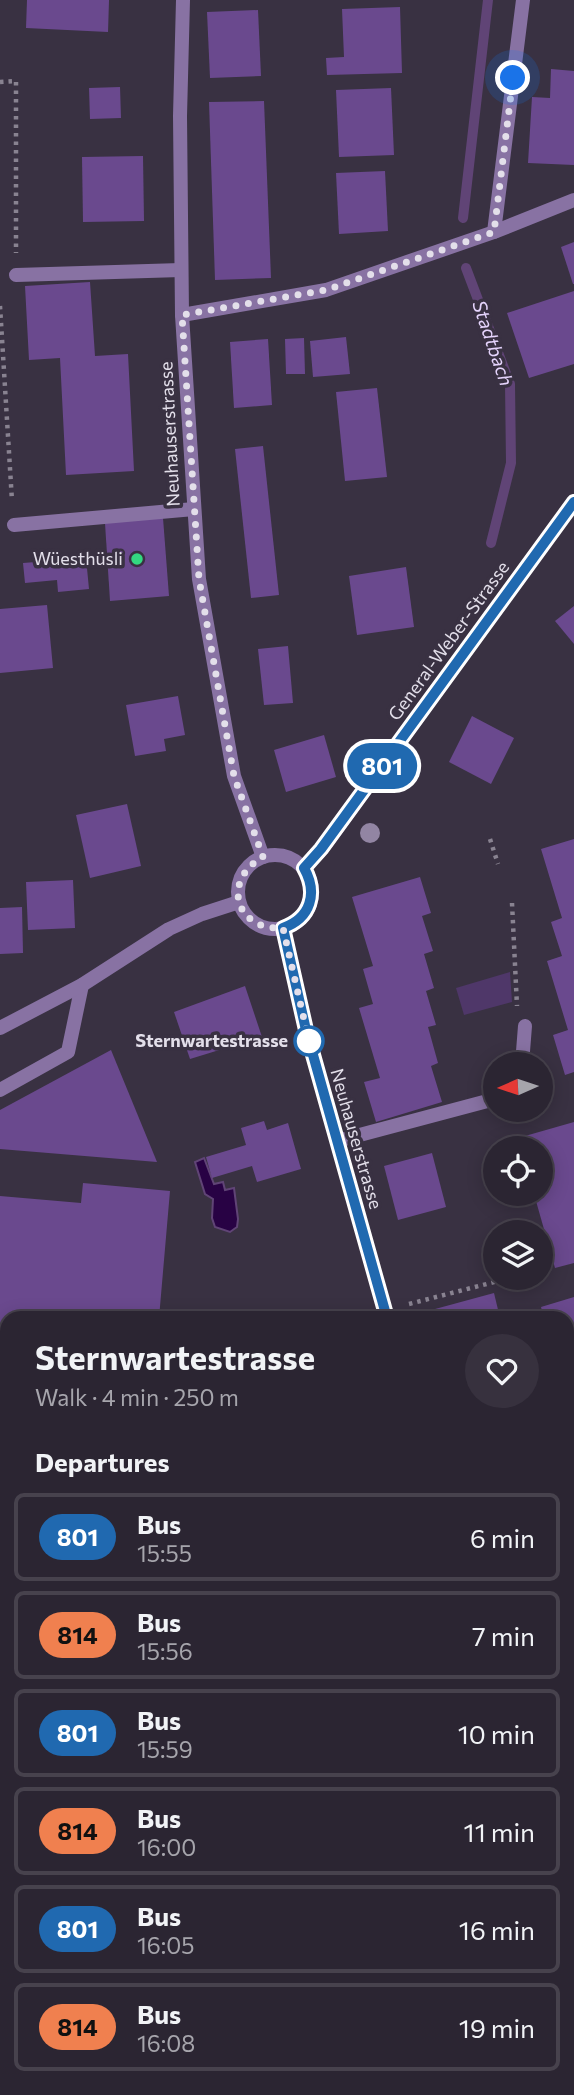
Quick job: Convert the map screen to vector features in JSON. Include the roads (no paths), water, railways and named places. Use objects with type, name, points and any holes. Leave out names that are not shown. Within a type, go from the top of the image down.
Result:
[{"type":"street","name":"Neuhauserstrasse","points":[[183,0],[180,116],[182,315],[199,579],[234,776],[263,857]]},
{"type":"street","points":[[494,232],[523,0]]},
{"type":"street","points":[[182,315],[326,290],[494,232],[574,200]]},
{"type":"street","points":[[16,275],[181,270]]},
{"type":"street","name":"General-Weber-Strasse","points":[[304,868],[321,849],[574,502]]},
{"type":"street","points":[[14,525],[194,509]]},
{"type":"street","points":[[274,855],[285,856],[304,868],[310,880],[310,904],[295,924],[269,929],[256,924],[246,915],[239,902],[238,888],[242,875],[250,864],[274,855]]},
{"type":"street","points":[[0,1028],[82,985],[169,929],[202,914],[239,902]]},
{"type":"street","name":"Neuhauserstrasse","points":[[283,928],[306,1030],[385,1311]]},
{"type":"street","points":[[0,1090],[68,1052],[82,985]]},
{"type":"street","points":[[523,1052],[525,1026]]},
{"type":"street","points":[[337,1141],[483,1102]]},
{"type":"waterway","name":"Stadtbach","points":[[463,218],[488,0]]},
{"type":"waterway","name":"Stadtbach","points":[[466,268],[510,384],[511,463],[491,543]]},
{"type":"place","name":"Wüesthüsli","points":[[137,559]]},
{"type":"place","name":"Sternwartestrasse","points":[[309,1041]]}]
